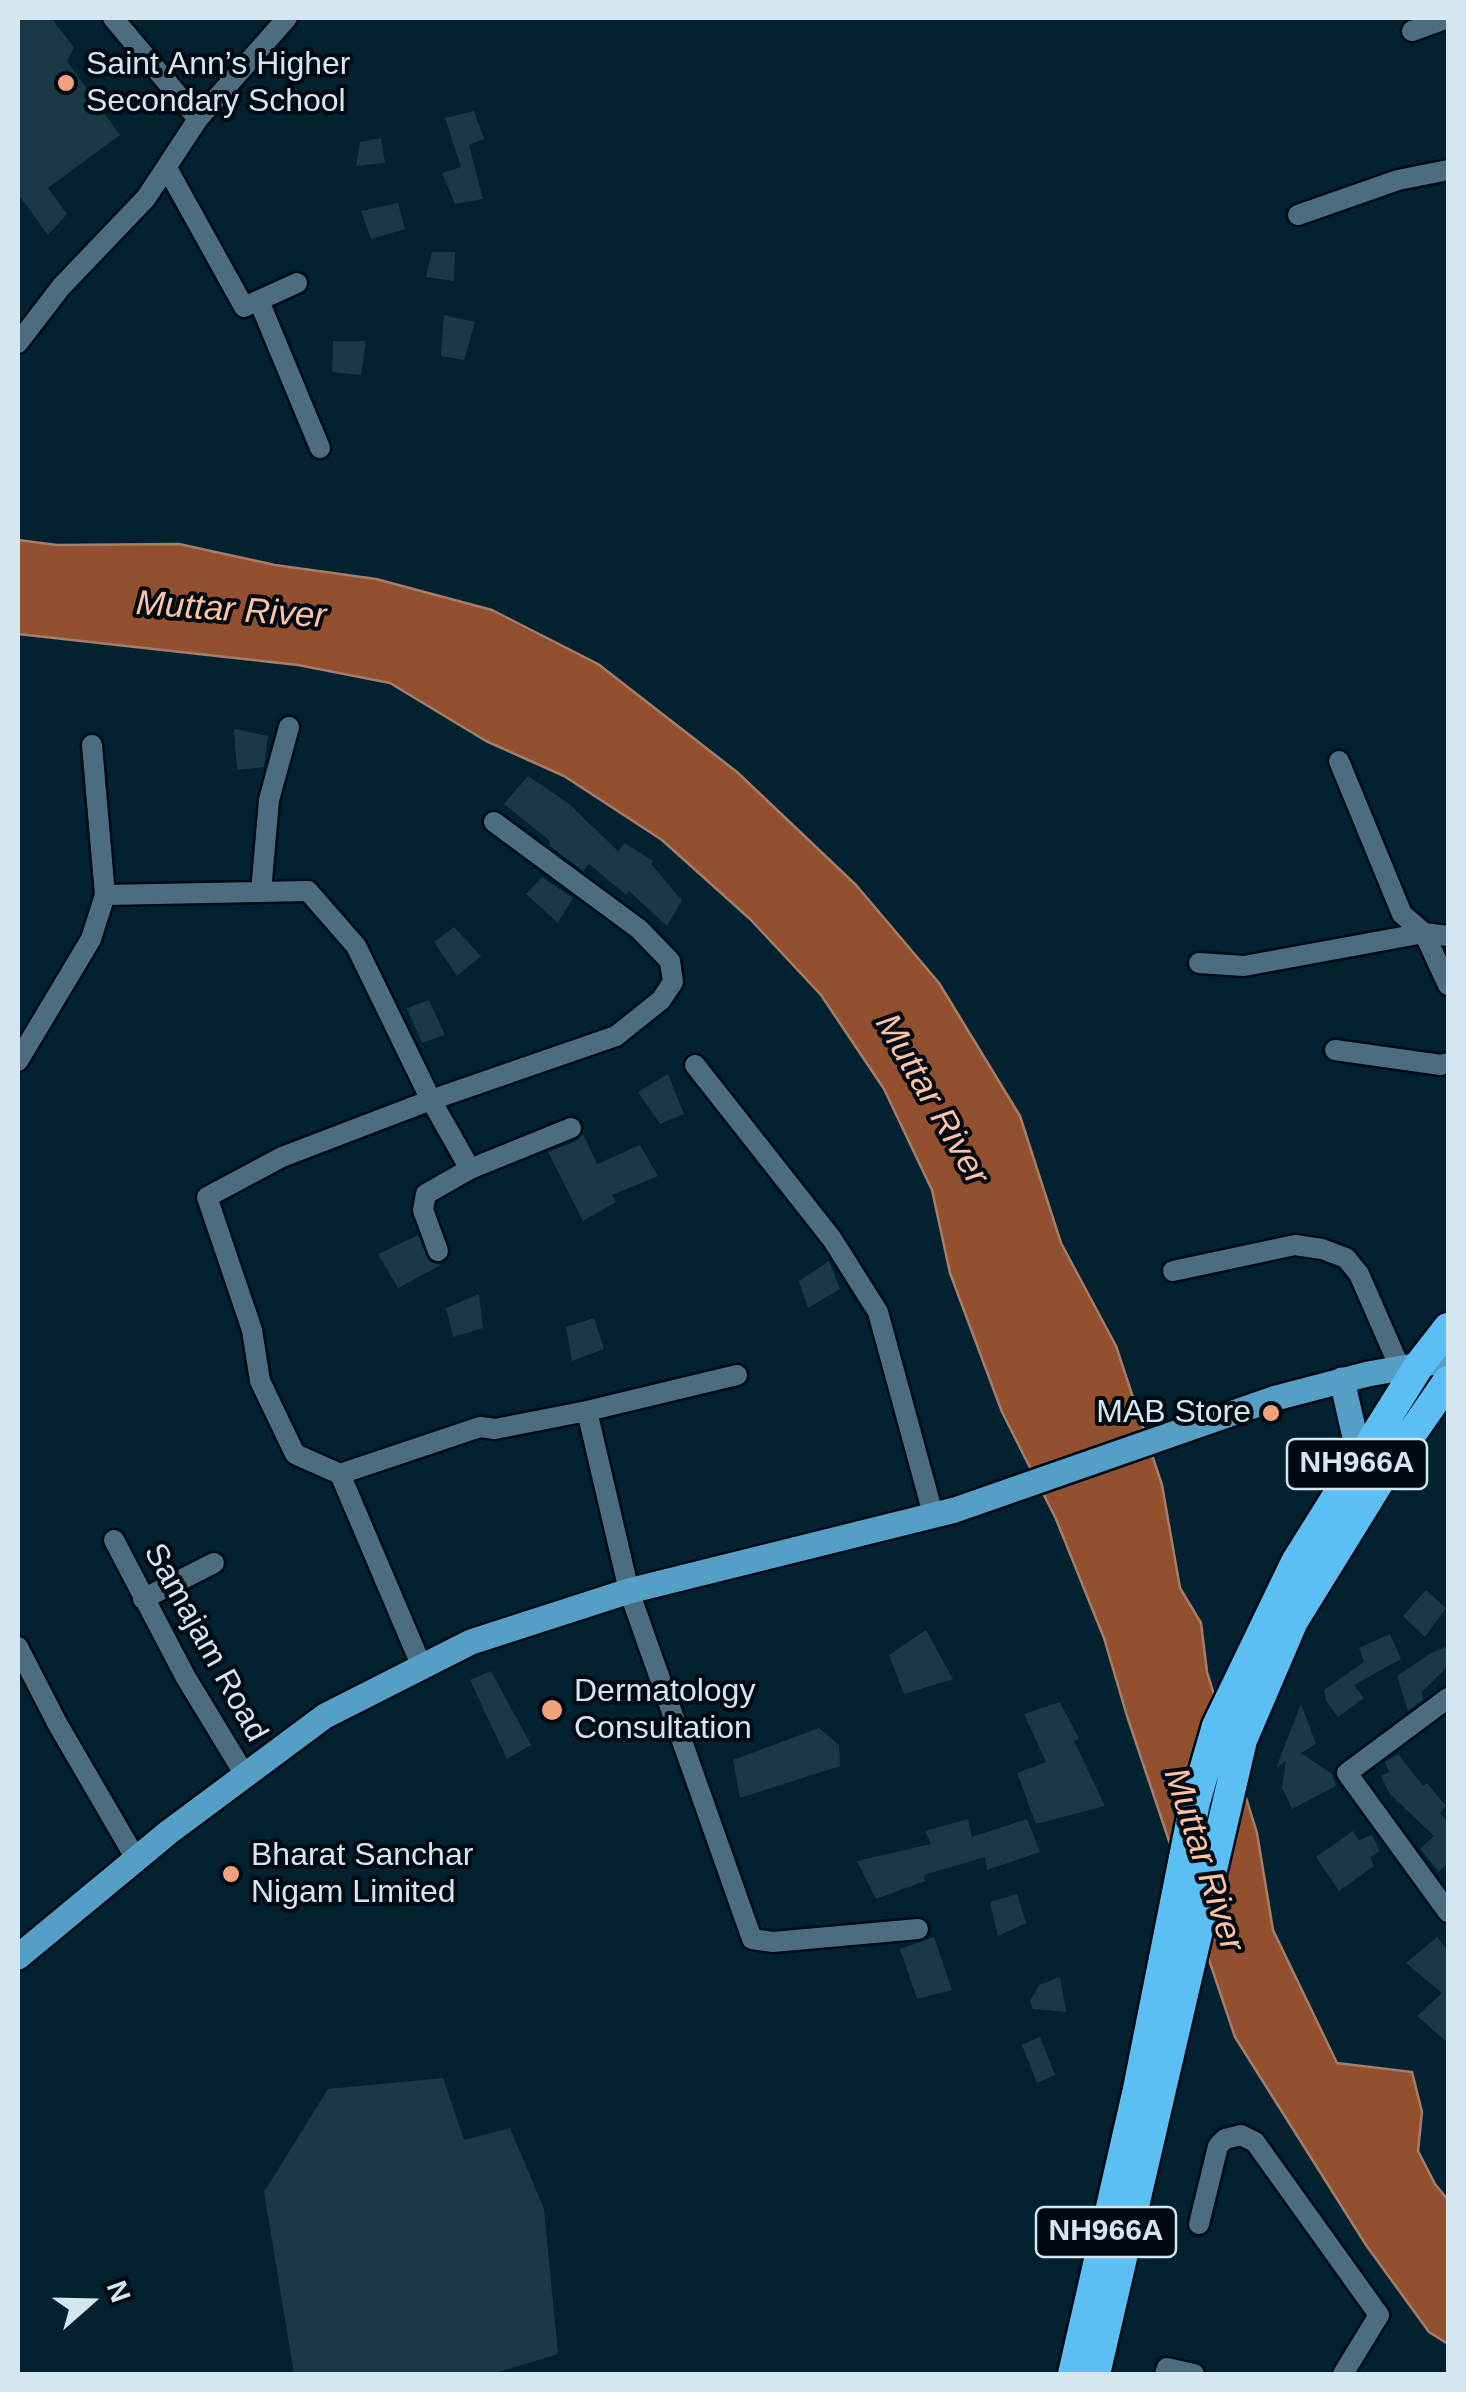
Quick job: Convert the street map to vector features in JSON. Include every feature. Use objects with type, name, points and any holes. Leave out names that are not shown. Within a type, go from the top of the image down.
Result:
[{"type":"highway","name":"NH966A","points":[[1095,2374],[1150,2092],[1195,1802],[1217,1726],[1283,1613],[1358,1464],[1448,1328]]},
{"type":"highway","name":"NH966A","points":[[1283,1613],[1448,1381]]},
{"type":"highway","name":"NH966A","points":[[1073,2374],[1150,2092]]},
{"type":"main road","points":[[19,1950],[325,1716],[471,1642],[629,1591],[944,1512],[1276,1398],[1423,1364]]},
{"type":"main road","points":[[1342,1380],[1358,1464]]},
{"type":"street","points":[[113,18],[198,119]]},
{"type":"street","points":[[18,343],[62,288],[146,198],[198,119],[287,18]]},
{"type":"street","points":[[1412,31],[1448,18]]},
{"type":"street","points":[[167,168],[244,307],[297,283]]},
{"type":"street","points":[[1298,214],[1398,180],[1448,170]]},
{"type":"street","points":[[260,301],[320,448]]},
{"type":"street","points":[[260,892],[269,800],[289,727]]},
{"type":"street","points":[[18,1061],[91,939],[105,895],[92,745]]},
{"type":"street","points":[[1339,762],[1402,914],[1424,933],[1448,986]]},
{"type":"street","points":[[494,822],[639,929],[670,961],[673,982],[661,1000],[616,1036],[431,1100],[282,1158],[207,1197],[252,1330],[260,1381],[295,1454],[340,1474],[480,1426],[495,1428],[587,1411],[737,1374]]},
{"type":"street","points":[[105,895],[308,892],[356,946],[431,1100],[470,1169]]},
{"type":"street","points":[[1200,962],[1244,966],[1424,933],[1448,936]]},
{"type":"street","points":[[1335,1050],[1448,1063]]},
{"type":"street","points":[[695,1064],[832,1238],[878,1312],[944,1512]]},
{"type":"street","points":[[438,1250],[422,1210],[422,1199],[434,1187],[571,1128]]},
{"type":"street","points":[[1173,1272],[1295,1245],[1322,1249],[1346,1258],[1423,1364]]},
{"type":"street","points":[[587,1411],[629,1591],[752,1939],[773,1942],[918,1929]]},
{"type":"street","points":[[340,1474],[422,1667]]},
{"type":"street","name":"Samajam Road","points":[[114,1540],[143,1600],[245,1776]]},
{"type":"street","points":[[143,1600],[214,1564]]},
{"type":"street","points":[[18,1646],[136,1859]]},
{"type":"street","points":[[1448,1698],[1348,1773],[1448,1912]]},
{"type":"street","points":[[1198,2224],[1218,2146],[1225,2139],[1241,2135],[1255,2142],[1378,2315],[1343,2374]]},
{"type":"street","points":[[1165,2374],[1166,2368],[1194,2374]]},
{"type":"water","name":"Muttar River","points":[[18,540],[57,545],[179,544],[275,565],[376,579],[492,610],[598,664],[737,772],[856,885],[939,983],[1020,1116],[1061,1243],[1116,1346],[1162,1485],[1180,1588],[1201,1623],[1207,1672],[1257,1833],[1273,1930],[1337,2063],[1412,2072],[1422,2112],[1418,2151],[1448,2200],[1448,2344],[1429,2332],[1366,2245],[1235,2037],[1104,1638],[1056,1519],[1002,1412],[950,1273],[932,1190],[884,1089],[821,995],[750,919],[662,840],[564,776],[486,741],[390,683],[298,665],[18,634]]},
{"type":"building","points":[[18,18],[51,18],[74,47],[67,61],[120,135],[48,188],[67,214],[48,235],[18,194]]},
{"type":"building","points":[[474,111],[484,139],[469,145],[483,199],[455,204],[442,173],[461,167],[445,118]]},
{"type":"building","points":[[381,138],[385,163],[356,166],[360,142]]},
{"type":"building","points":[[398,203],[405,229],[371,239],[361,211]]},
{"type":"building","points":[[432,252],[455,252],[454,281],[426,277]]},
{"type":"building","points":[[444,315],[475,322],[464,360],[441,356]]},
{"type":"building","points":[[333,341],[366,341],[361,375],[332,372]]},
{"type":"building","points":[[234,729],[268,736],[264,767],[237,770]]},
{"type":"building","points":[[528,776],[568,803],[618,851],[625,843],[653,861],[651,864],[682,900],[667,926],[629,891],[626,895],[589,864],[583,871],[504,804]]},
{"type":"building","points":[[542,877],[573,898],[558,923],[526,894]]},
{"type":"building","points":[[454,927],[481,956],[457,976],[434,942]]},
{"type":"building","points":[[429,1000],[445,1035],[422,1043],[407,1008]]},
{"type":"building","points":[[668,1074],[684,1114],[660,1124],[638,1092]]},
{"type":"building","points":[[583,1134],[597,1164],[640,1145],[658,1176],[612,1195],[616,1202],[583,1221],[548,1152],[576,1141]]},
{"type":"building","points":[[418,1235],[429,1261],[441,1265],[398,1288],[378,1254]]},
{"type":"building","points":[[829,1261],[840,1289],[808,1308],[799,1281]]},
{"type":"building","points":[[479,1294],[483,1328],[453,1337],[446,1308]]},
{"type":"building","points":[[594,1318],[604,1349],[572,1361],[566,1327]]},
{"type":"building","points":[[1426,1590],[1446,1608],[1425,1637],[1403,1616]]},
{"type":"building","points":[[926,1630],[953,1679],[904,1694],[889,1655]]},
{"type":"building","points":[[1390,1634],[1401,1659],[1354,1685],[1364,1698],[1338,1717],[1326,1701],[1324,1690],[1364,1662],[1359,1648]]},
{"type":"building","points":[[1448,1646],[1448,1666],[1422,1692],[1423,1700],[1408,1711],[1397,1676]]},
{"type":"building","points":[[491,1671],[531,1745],[507,1759],[470,1680]]},
{"type":"building","points":[[1060,1702],[1105,1806],[1036,1824],[1017,1773],[1046,1762],[1024,1714]]},
{"type":"building","points":[[1301,1704],[1316,1744],[1301,1753],[1331,1773],[1336,1786],[1292,1809],[1282,1788],[1286,1761],[1276,1768]]},
{"type":"building","points":[[819,1728],[839,1745],[840,1766],[740,1798],[733,1760]]},
{"type":"building","points":[[1398,1754],[1423,1786],[1427,1783],[1446,1806],[1440,1813],[1448,1822],[1448,1863],[1439,1872],[1420,1849],[1434,1836],[1390,1794],[1381,1776],[1389,1772],[1385,1762]]},
{"type":"building","points":[[968,1819],[972,1837],[1027,1819],[1040,1852],[987,1870],[985,1857],[924,1875],[925,1881],[876,1899],[857,1861],[931,1844],[925,1831]]},
{"type":"building","points":[[1353,1831],[1359,1840],[1372,1835],[1380,1851],[1370,1857],[1374,1866],[1339,1891],[1316,1857]]},
{"type":"building","points":[[1017,1894],[1026,1923],[998,1936],[990,1902]]},
{"type":"building","points":[[934,1937],[952,1990],[917,1999],[900,1949]]},
{"type":"building","points":[[1437,1937],[1448,1950],[1448,2043],[1417,2016],[1442,1993],[1406,1963]]},
{"type":"building","points":[[1060,1977],[1066,2012],[1033,2009],[1030,2001],[1039,1985]]},
{"type":"building","points":[[1040,2037],[1055,2075],[1037,2083],[1022,2045]]},
{"type":"building","points":[[443,2078],[464,2140],[510,2128],[544,2209],[558,2354],[492,2374],[294,2374],[264,2192],[328,2089]]},
{"type":"place","name":"Saint Ann’s Higher Secondary School","points":[[66,83]]},
{"type":"place","name":"MAB Store","points":[[1271,1413]]},
{"type":"place","name":"Dermatology Consultation","points":[[552,1710]]},
{"type":"place","name":"Bharat Sanchar Nigam Limited","points":[[231,1874]]}]
